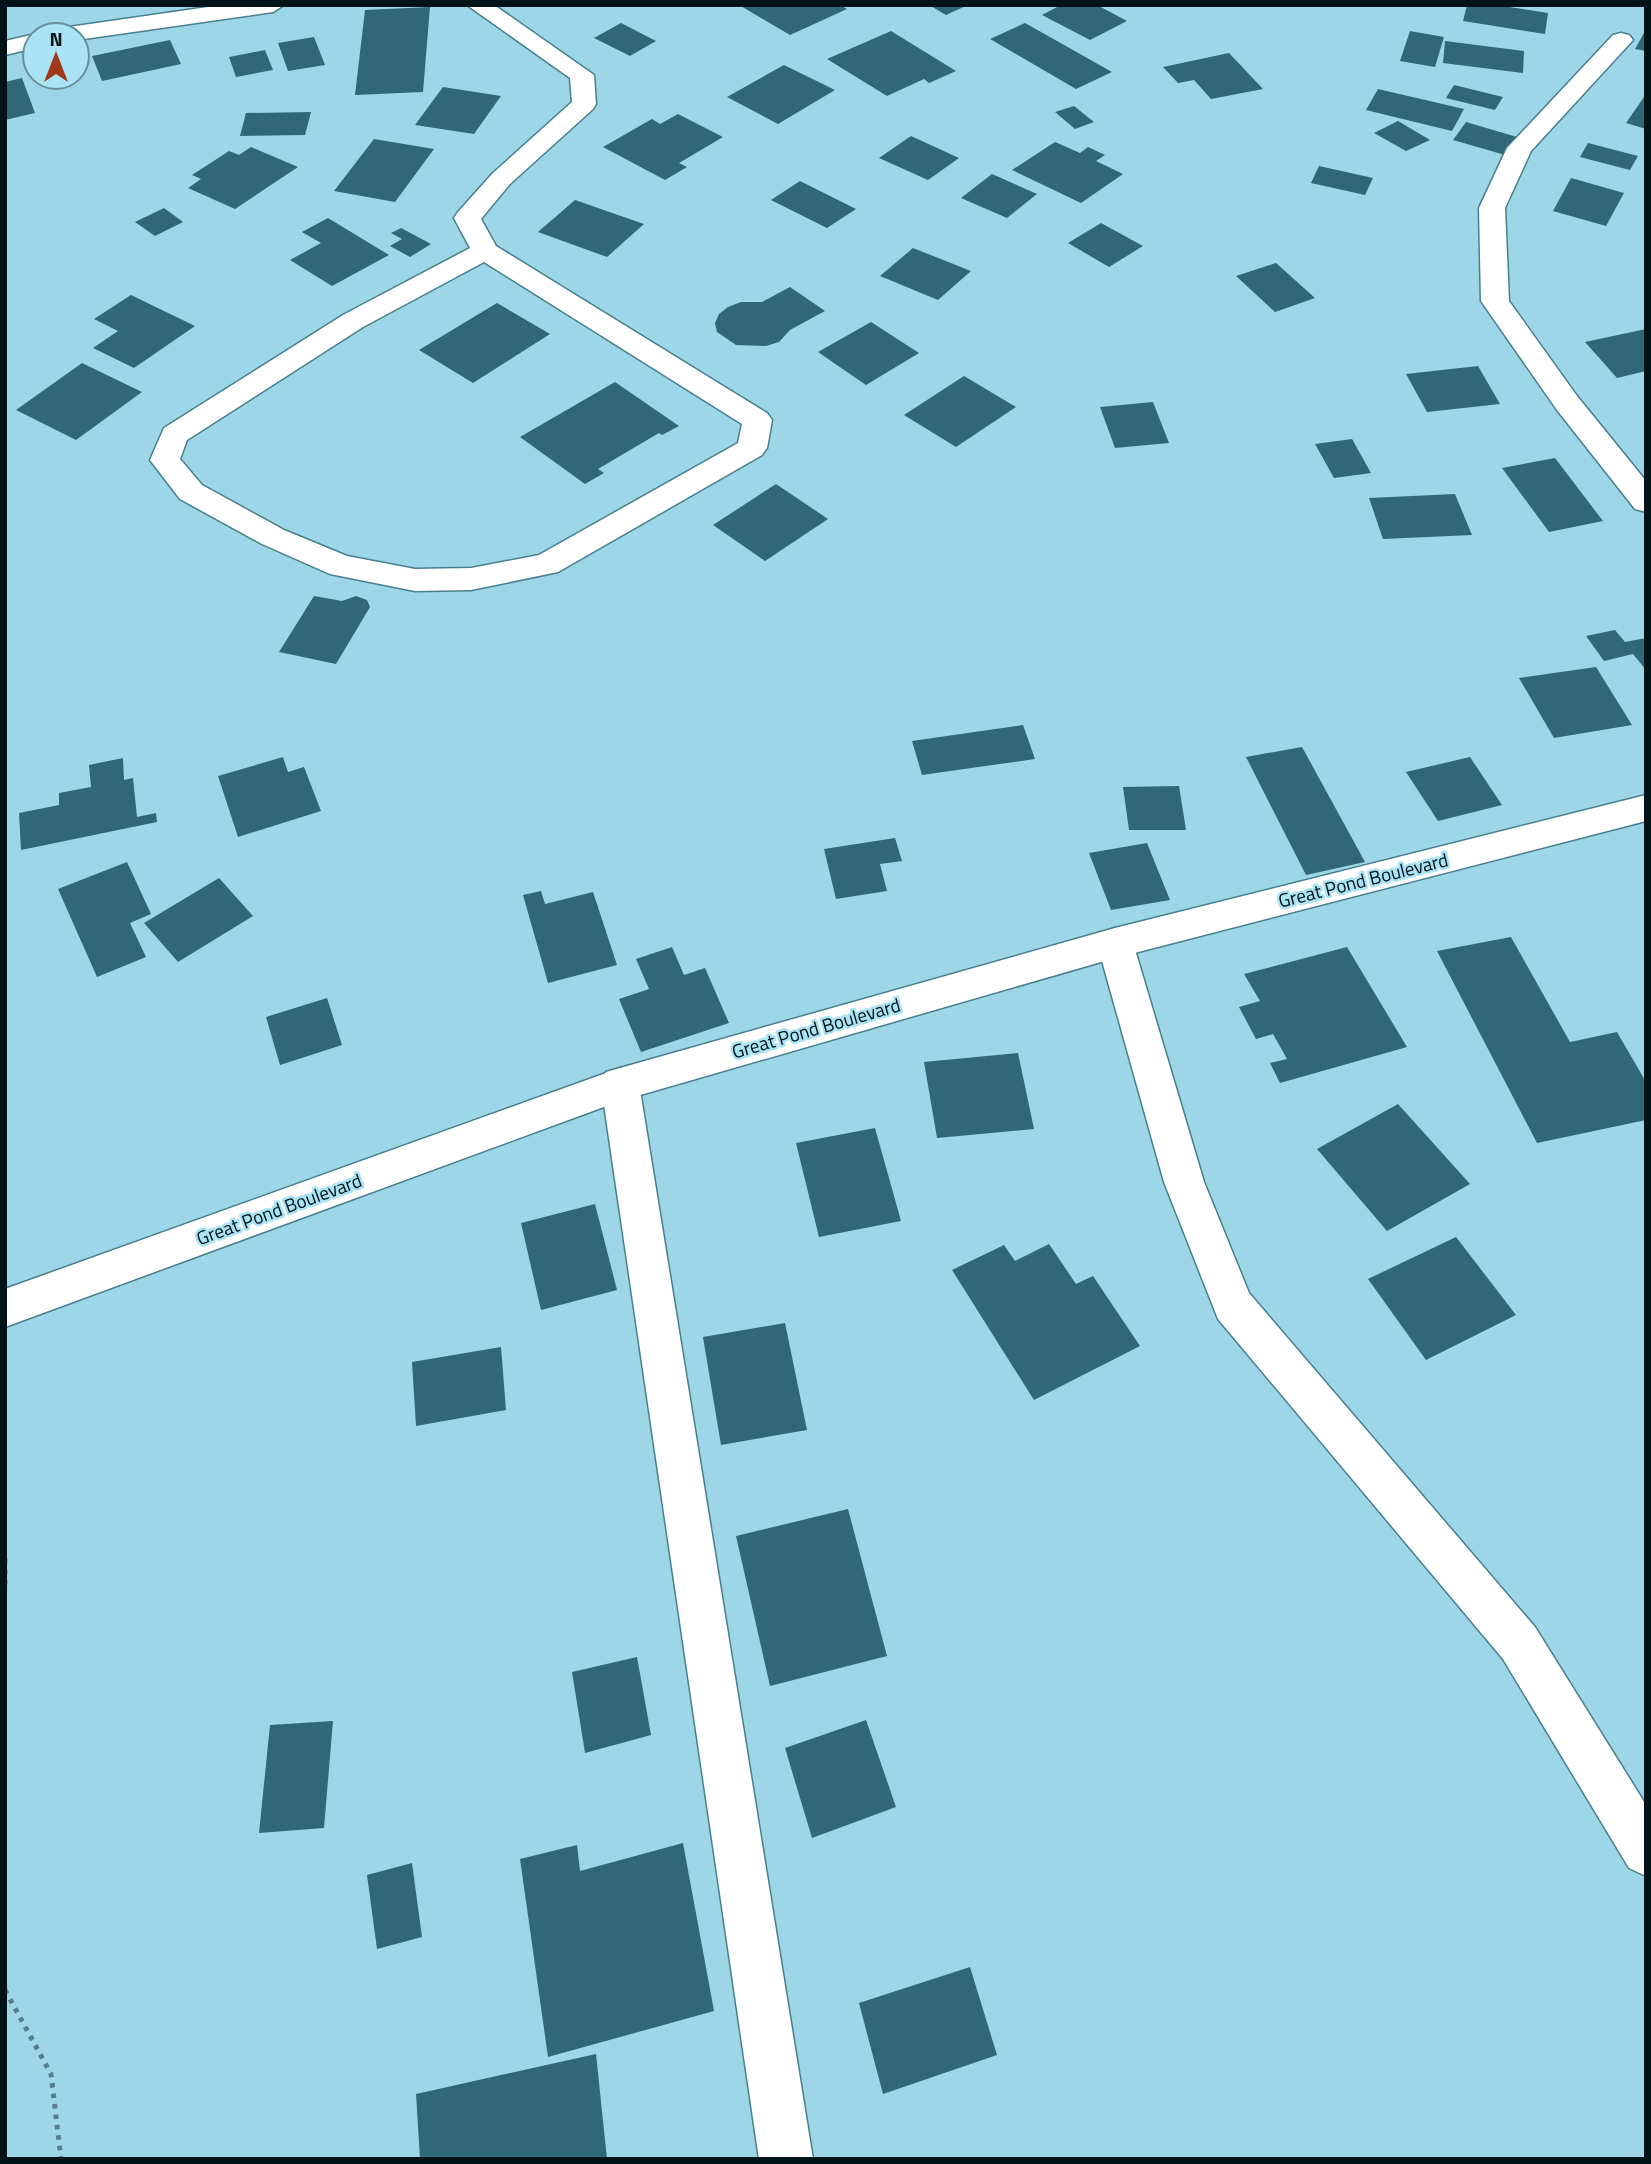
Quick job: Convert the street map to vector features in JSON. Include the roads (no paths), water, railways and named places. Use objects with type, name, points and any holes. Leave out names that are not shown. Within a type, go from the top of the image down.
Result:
[{"type":"street","points":[[91,31],[273,5]]},
{"type":"street","points":[[478,5],[582,75],[584,104],[501,179],[467,218],[485,251],[757,420],[752,448],[547,564],[471,579],[415,580],[341,566],[273,537],[191,492],[165,460],[174,435],[353,321],[485,251]]},
{"type":"street","points":[[1621,40],[1520,148],[1492,208],[1495,301],[1567,403],[1646,502]]},
{"type":"street","name":"Great Pond Boulevard","points":[[5,1308],[620,1084],[1115,943],[1646,808]]},
{"type":"street","points":[[1115,943],[1184,1182],[1233,1305],[1519,1643],[1646,1851]]},
{"type":"street","points":[[620,1084],[786,2159]]}]
